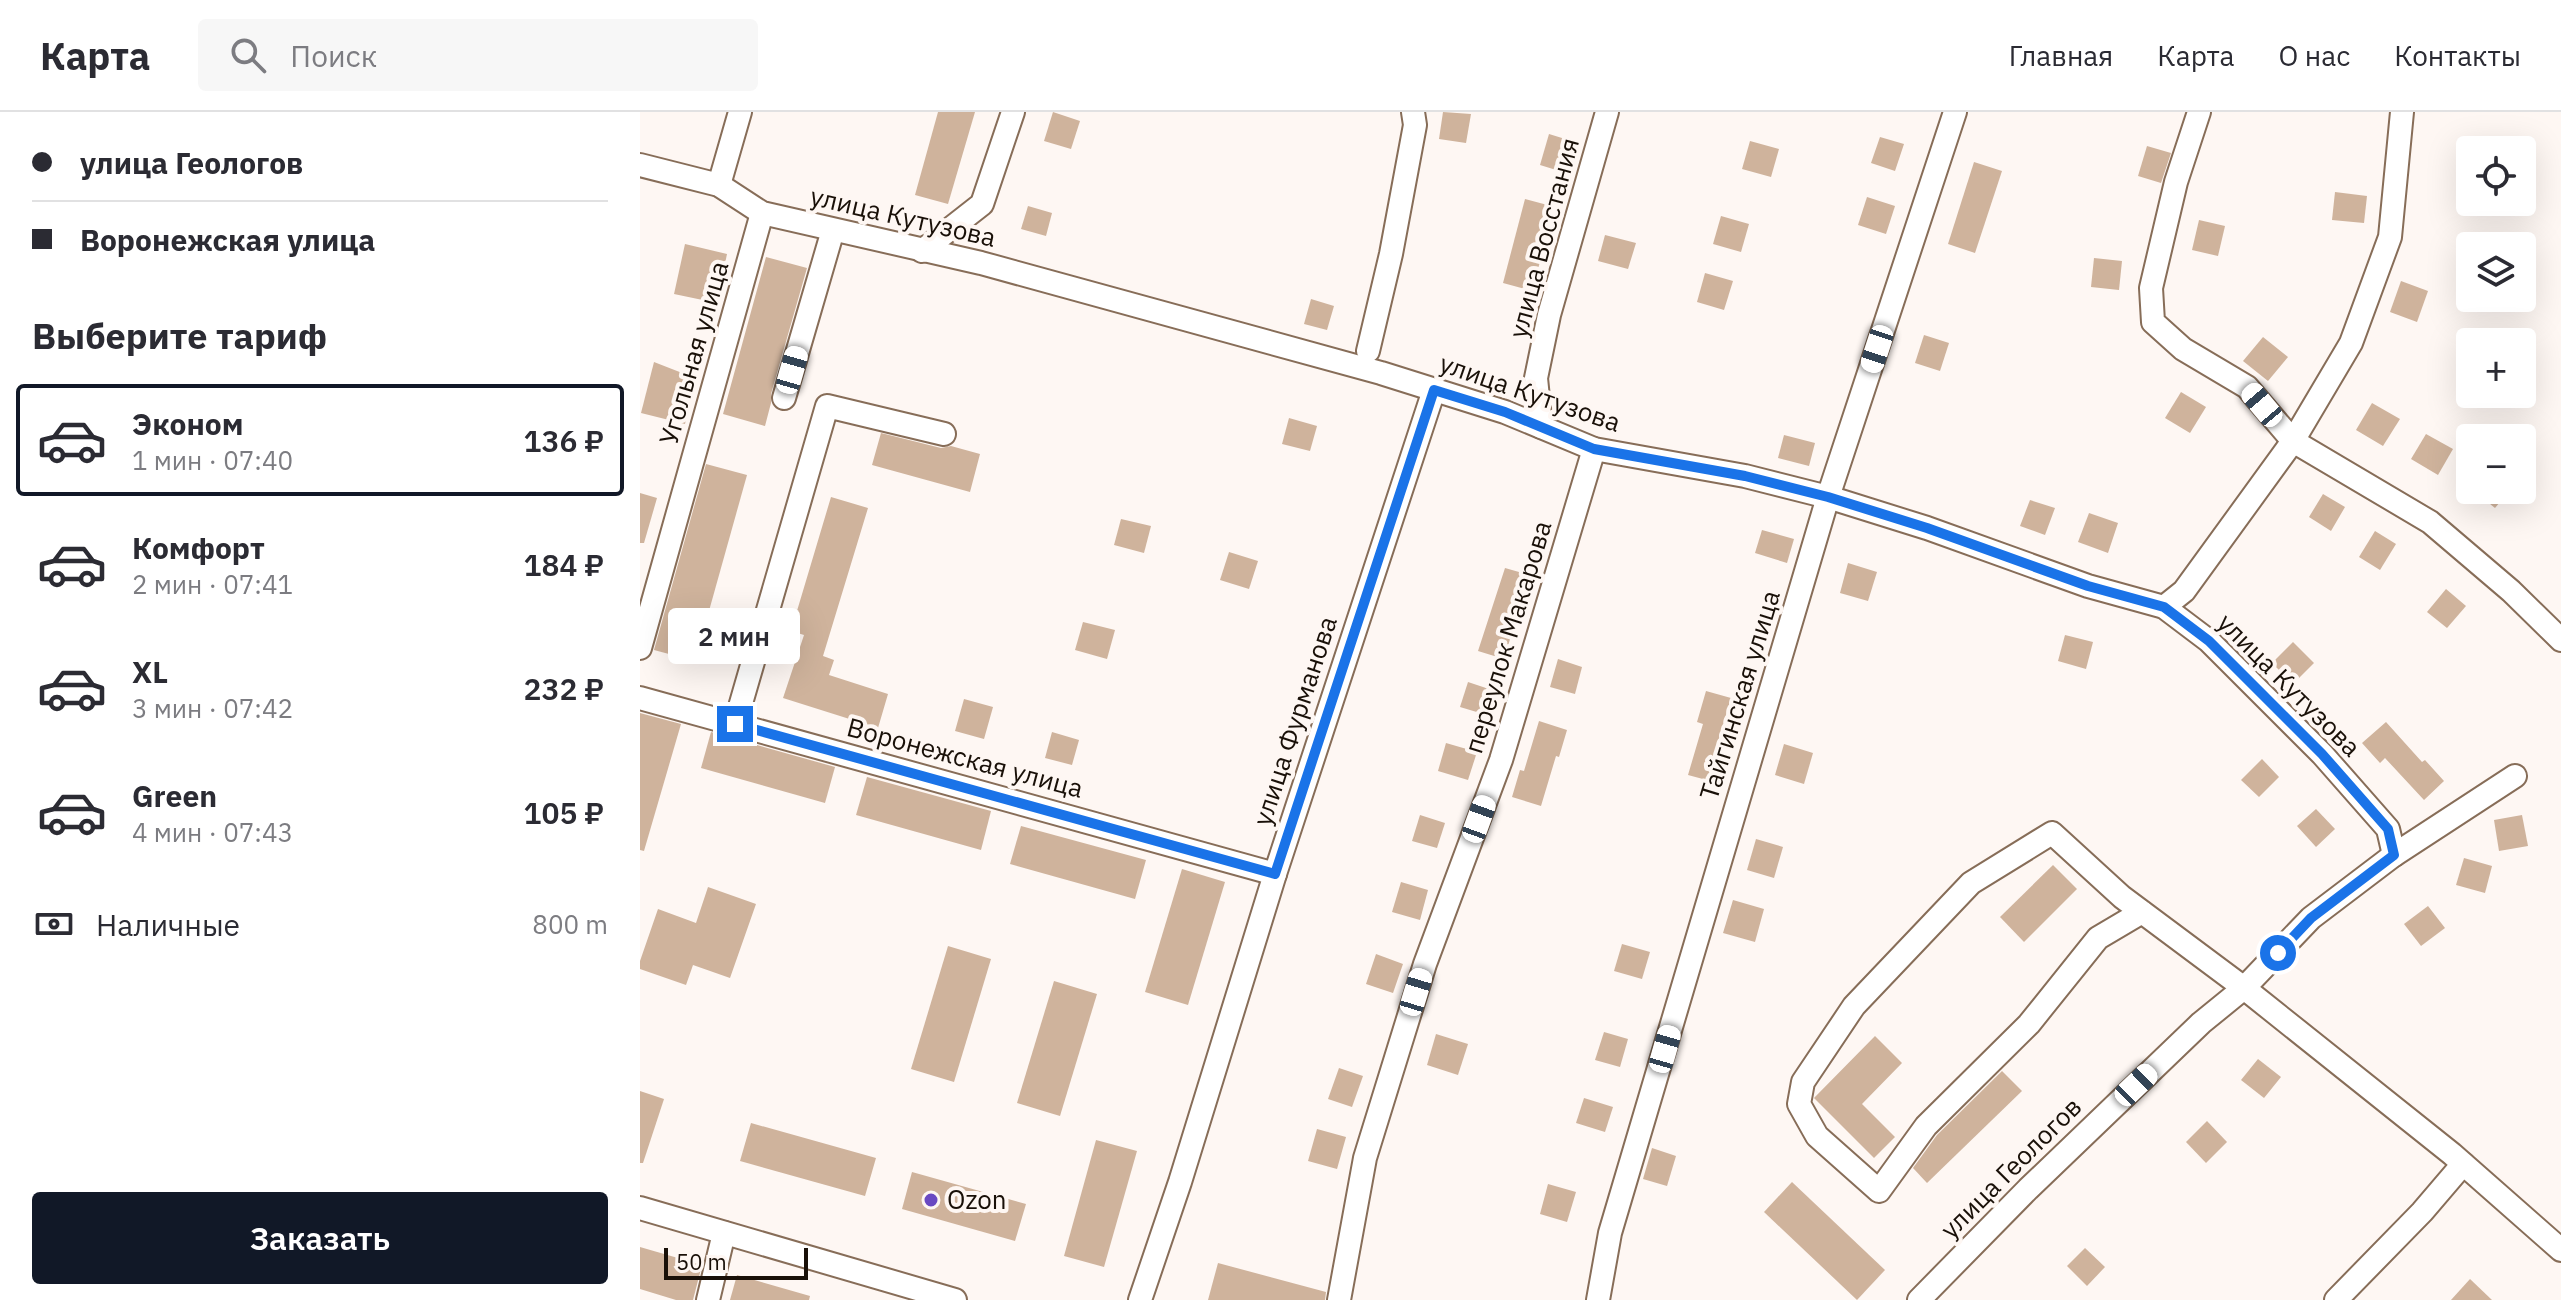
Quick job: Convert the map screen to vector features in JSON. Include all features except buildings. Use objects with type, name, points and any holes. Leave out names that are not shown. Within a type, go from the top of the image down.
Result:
[{"type":"street","points":[[719,185],[740,112]]},
{"type":"street","points":[[922,251],[982,204],[1013,112]]},
{"type":"street","points":[[1368,351],[1391,254],[1415,125],[1413,112]]},
{"type":"street","name":"улица Восстания","points":[[1541,427],[1536,378],[1549,315],[1607,112]]},
{"type":"street","name":"Тайгинская улица","points":[[1598,1300],[1610,1233],[1828,497],[1955,112]]},
{"type":"street","points":[[2199,112],[2176,182],[2151,288],[2153,322],[2183,349],[2247,387],[2293,441],[2430,522],[2511,591],[2561,640]]},
{"type":"street","points":[[2164,607],[2184,591],[2293,441],[2351,343],[2390,237],[2402,112]]},
{"type":"street","name":"улица Кутузова","points":[[640,165],[719,185],[762,213],[981,263],[1197,321],[1505,412],[1594,449],[1745,476],[1828,497],[1927,528],[2088,586],[2164,607],[2209,641],[2322,754],[2388,829],[2394,855]]},
{"type":"street","name":"Угольная улица","points":[[640,648],[762,213]]},
{"type":"street","points":[[784,398],[833,230]]},
{"type":"street","points":[[1505,412],[1536,378]]},
{"type":"street","name":"улица Фурманова","points":[[1140,1300],[1275,874],[1434,390]]},
{"type":"street","points":[[735,724],[827,406],[944,434]]},
{"type":"street","name":"переулок Макарова","points":[[1339,1300],[1365,1158],[1425,964],[1501,760],[1594,449]]},
{"type":"street","name":"Воронежская улица","points":[[640,698],[1275,874]]},
{"type":"street","name":"улица Геологов","points":[[1919,1300],[2039,1177],[2201,1023],[2244,988],[2311,918],[2394,855],[2515,776]]},
{"type":"street","points":[[2142,912],[2098,938],[2029,1024],[1926,1126],[1879,1191],[1817,1136],[1799,1104],[1803,1082],[1854,1006],[1971,883],[2052,833],[2122,897],[2244,988],[2463,1164],[2561,1250]]},
{"type":"street","points":[[2336,1300],[2422,1212],[2463,1164]]},
{"type":"street","points":[[640,1208],[955,1300]]},
{"type":"street","points":[[708,1300],[724,1233]]},
{"type":"place","name":"Ozon","points":[[931,1200]]},
{"type":"route","points":[[735,724],[1275,874],[1434,390],[1505,412],[1594,449],[1745,476],[1828,497],[1927,528],[2088,586],[2164,607],[2209,641],[2322,754],[2388,829],[2394,855],[2311,918],[2278,953]]}]
